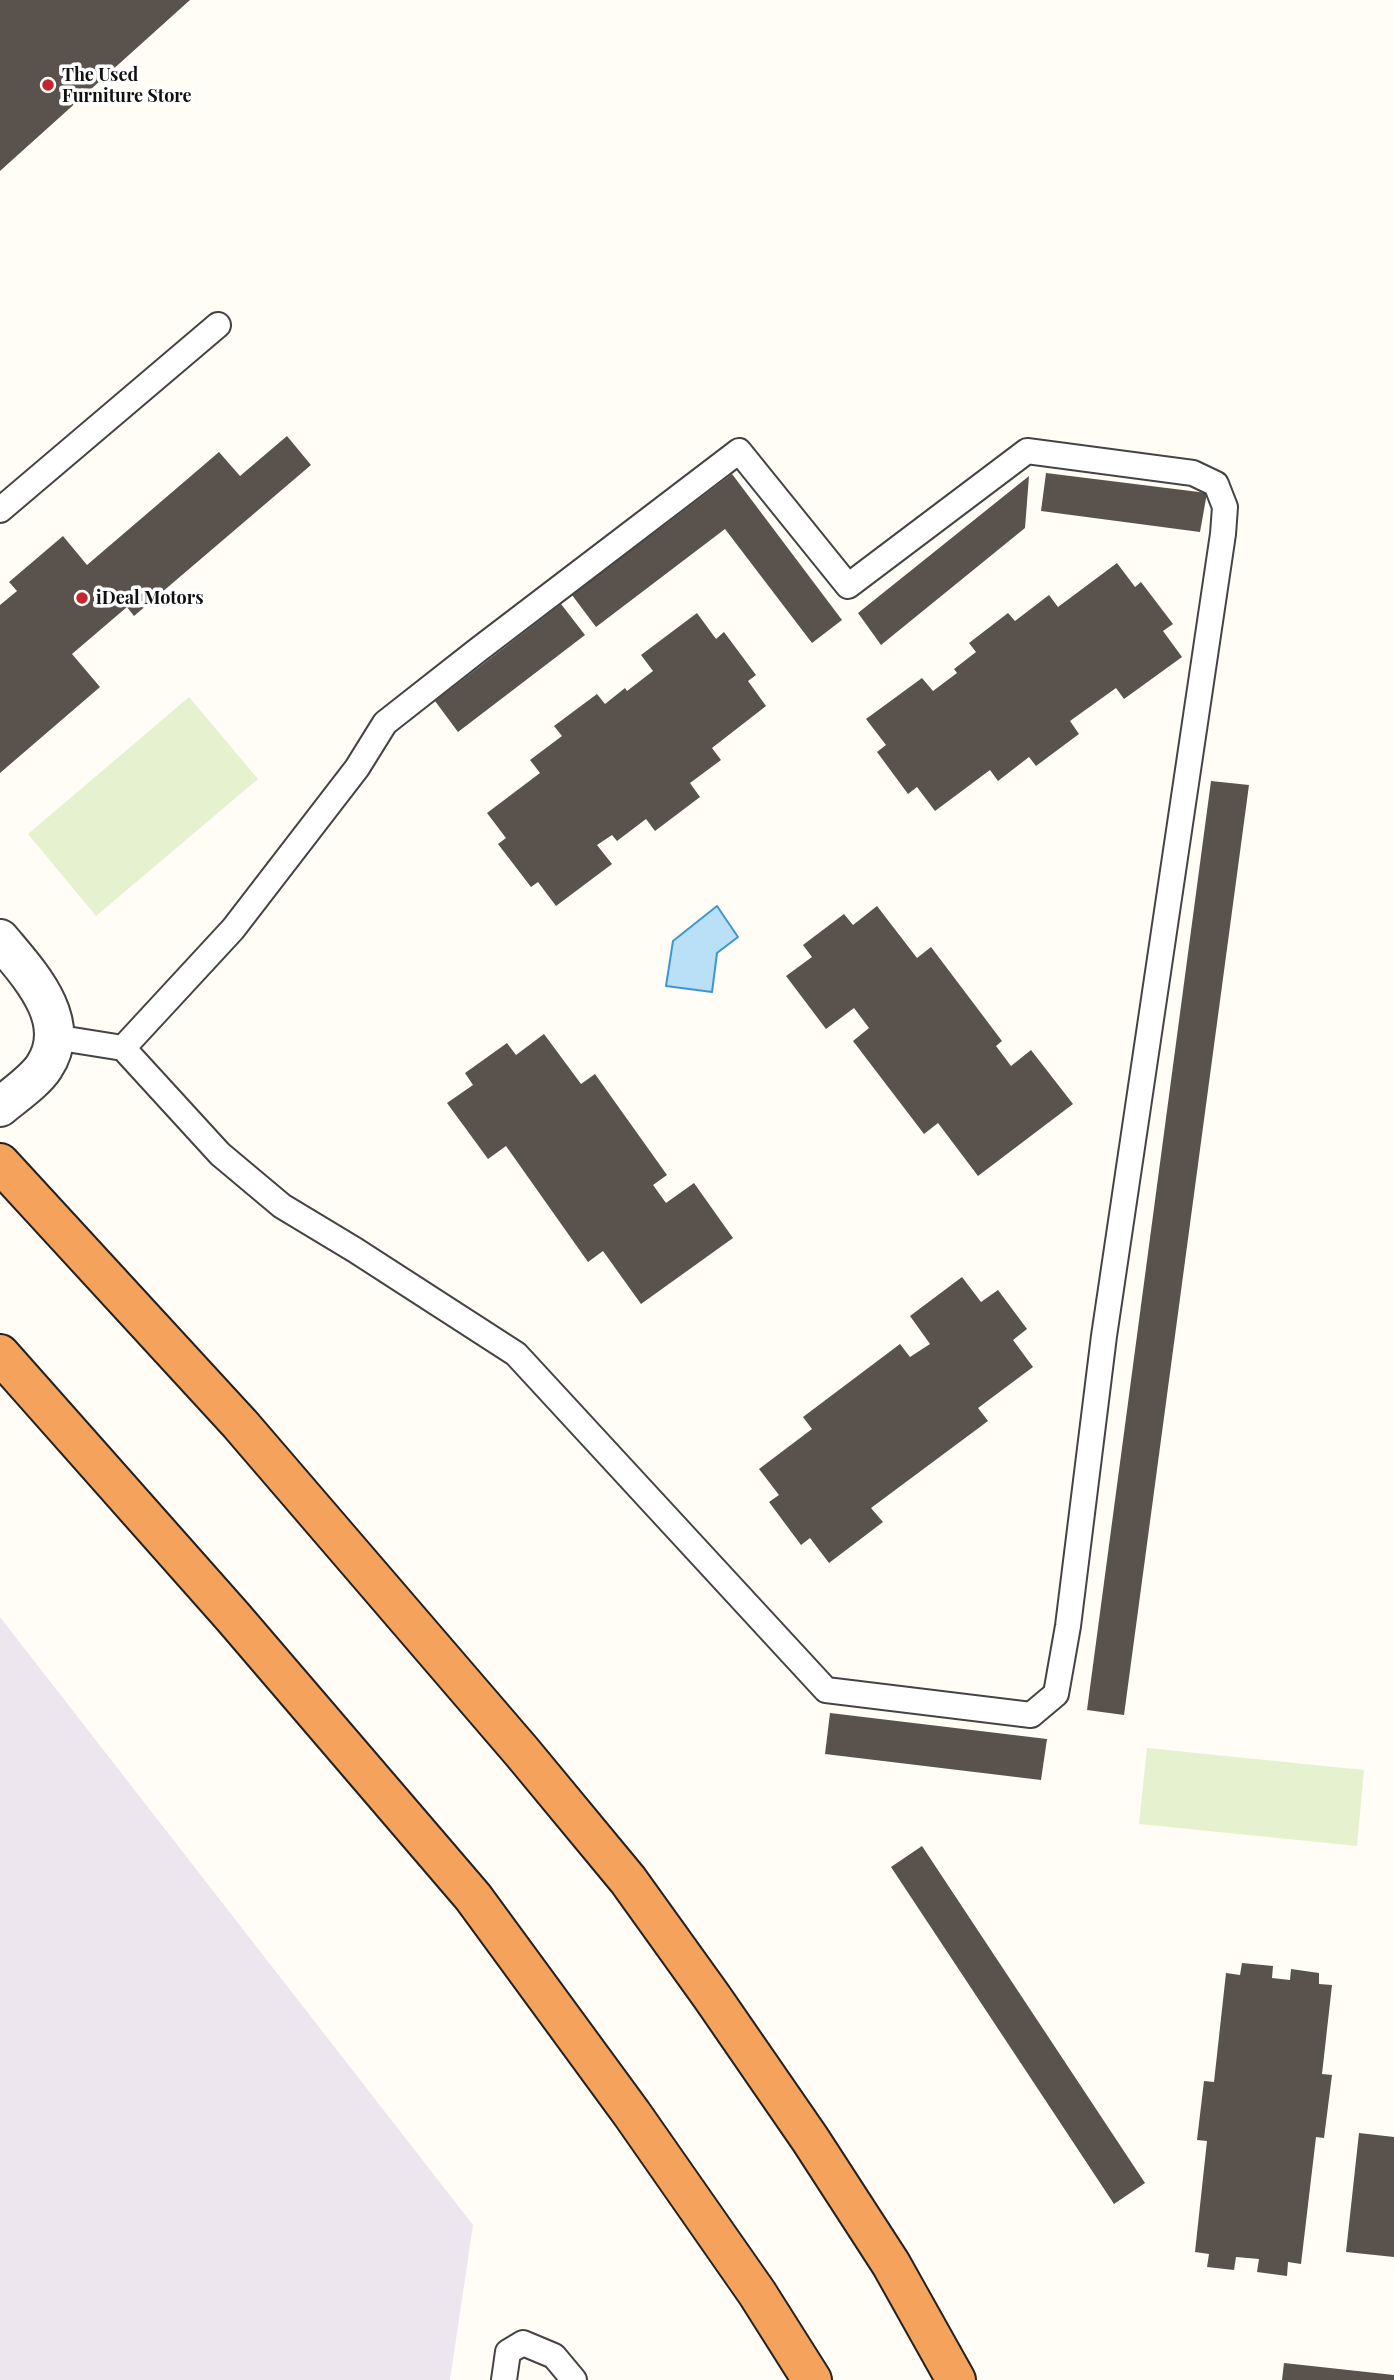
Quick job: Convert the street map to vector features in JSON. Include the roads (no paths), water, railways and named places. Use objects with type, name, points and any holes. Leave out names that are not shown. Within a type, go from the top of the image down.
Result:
[{"type":"highway","points":[[0,1163],[240,1424],[628,1880],[810,2139],[891,2264],[956,2380]]},
{"type":"highway","points":[[0,1354],[233,1617],[473,1897],[648,2137],[757,2293],[812,2380]]},
{"type":"street","points":[[0,939],[34,980],[54,1024],[53,1048],[44,1068],[0,1107]]},
{"type":"lane","points":[[0,510],[218,325]]},
{"type":"lane","points":[[54,1037],[123,1048],[220,1154],[282,1206],[516,1354],[826,1690],[1031,1715],[1056,1694],[1069,1626],[1104,1336],[1223,534],[1225,507],[1216,484],[1193,473],[1027,451],[848,586],[739,451],[386,723],[357,768],[233,929],[123,1048]]},
{"type":"lane","points":[[504,2380],[508,2352],[523,2343],[554,2356],[574,2380]]},
{"type":"water","points":[[717,906],[738,937],[717,953],[712,992],[666,986],[673,941]]},
{"type":"place","name":"The Used Furniture Store","points":[[48,85]]},
{"type":"place","name":"iDeal Motors","points":[[82,598]]}]
